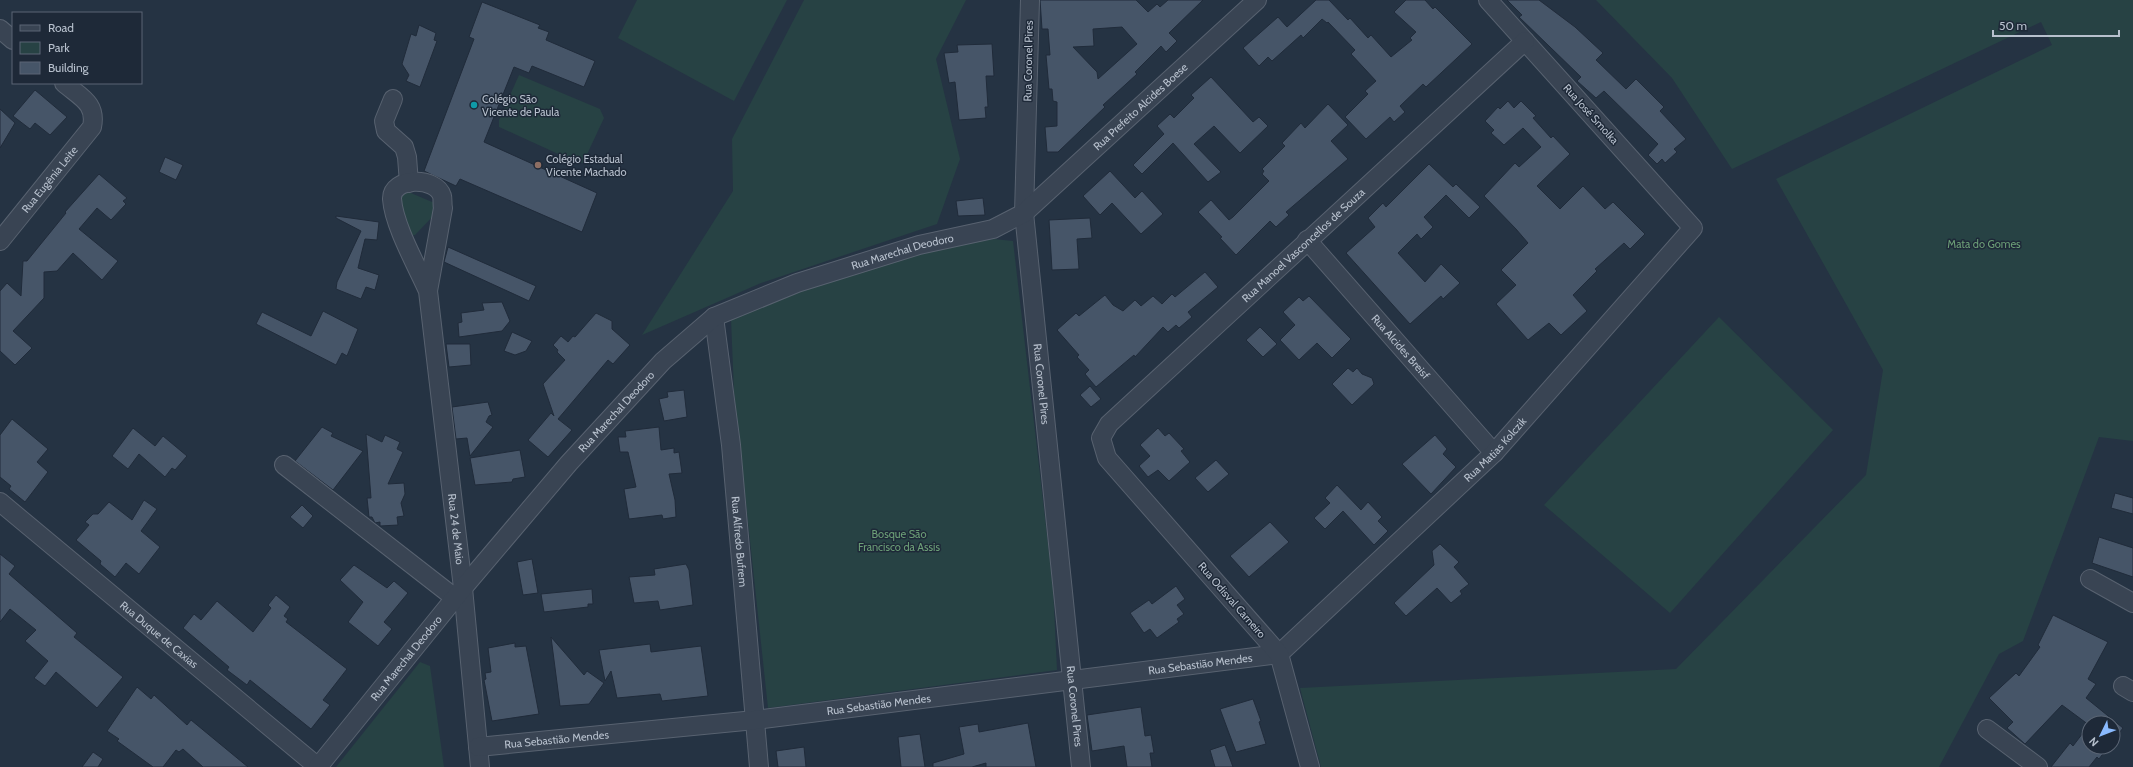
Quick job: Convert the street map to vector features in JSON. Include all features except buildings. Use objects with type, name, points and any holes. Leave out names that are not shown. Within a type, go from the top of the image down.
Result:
[{"type":"street","name":"Rua Coronel Pires","points":[[1030,0],[1024,213],[1081,767]]},
{"type":"street","name":"Rua Prefeito Alcides Boese","points":[[1024,213],[1257,0]]},
{"type":"street","name":"Rua José Smolka","points":[[1488,0],[1693,228]]},
{"type":"street","points":[[0,29],[12,39]]},
{"type":"street","name":"Rua Manoel Vasconcellos de Souza","points":[[1107,458],[1101,438],[1109,424],[1307,240],[1525,41]]},
{"type":"street","name":"Rua Eugênia Leite","points":[[0,241],[92,127],[94,116],[92,107],[65,84]]},
{"type":"street","points":[[394,99],[384,121],[386,130],[404,147],[407,157],[409,183]]},
{"type":"street","name":"Rua 24 de Maio","points":[[428,291],[396,216],[392,197],[395,190],[401,184],[422,181],[434,186],[442,195],[442,208],[428,291],[459,593],[480,767]]},
{"type":"street","name":"Rua Marechal Deodoro","points":[[318,767],[459,593],[569,463],[663,361],[714,317],[797,283],[919,245],[993,229],[1024,213]]},
{"type":"street","name":"Rua Matias Kolczik","points":[[1279,654],[1494,453],[1693,228]]},
{"type":"street","name":"Rua Alcides Breisf","points":[[1307,240],[1494,453]]},
{"type":"street","name":"Rua Alfredo Bufrem","points":[[714,317],[731,445],[759,767]]},
{"type":"street","name":"Rua Odisval Carneiro","points":[[1107,458],[1279,654],[1310,767]]},
{"type":"street","points":[[284,465],[459,593]]},
{"type":"street","name":"Rua Duque de Caxias","points":[[0,502],[318,767]]},
{"type":"street","points":[[2090,580],[2133,603]]},
{"type":"street","name":"Rua Sebastião Mendes","points":[[478,747],[755,720],[1279,654]]},
{"type":"street","points":[[1987,729],[2038,767]]},
{"type":"green space","points":[[637,0],[787,0],[734,101],[618,38]]},
{"type":"green space","points":[[804,0],[966,0],[936,59],[960,159],[937,224],[761,283],[642,335],[733,191],[732,139]]},
{"type":"green space","name":"Mata do Gomes","points":[[1596,0],[2133,0],[2133,441],[2099,437],[2023,641],[1999,654],[1939,767],[1321,767],[1300,688],[1676,669],[1866,475],[1883,370],[1776,179],[2052,45],[2041,22],[1732,169],[1672,78]]},
{"type":"green space","points":[[519,75],[600,109],[604,118],[583,163],[578,163],[499,127],[499,120]]},
{"type":"green space","points":[[406,191],[437,204],[435,214],[415,235],[411,236],[396,199]]},
{"type":"green space","name":"Bosque São Francisco da Assis","points":[[994,239],[1013,241],[1053,587],[1057,670],[768,708],[734,392],[731,319],[799,288],[920,250]]},
{"type":"green space","points":[[1719,317],[1833,430],[1670,613],[1544,505]]},
{"type":"green space","points":[[420,662],[430,666],[444,767],[336,767]]},
{"type":"place","name":"Colégio São Vicente de Paula","points":[[474,105]]},
{"type":"place","name":"Colégio Estadual Vicente Machado","points":[[538,165]]}]
